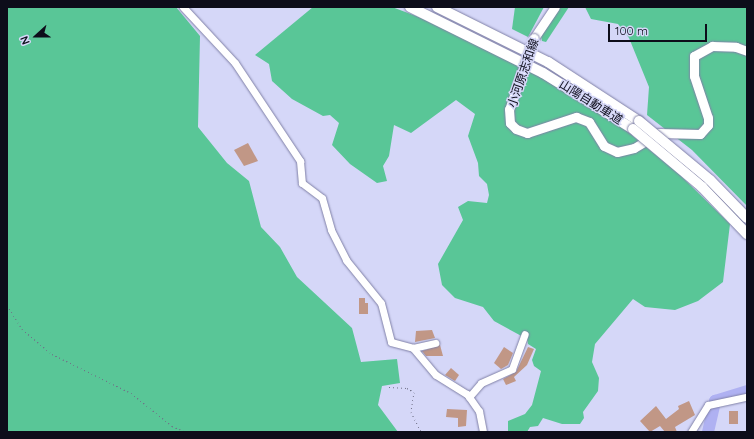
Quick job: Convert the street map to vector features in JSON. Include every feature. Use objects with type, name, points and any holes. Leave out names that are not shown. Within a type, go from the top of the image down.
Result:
[{"type":"highway","name":"山陽自動車道","points":[[410,7],[543,72],[636,125],[702,187],[747,234]]},
{"type":"highway","name":"山陽自動車道","points":[[437,7],[548,62],[710,180],[747,218]]},
{"type":"main road","name":"小河原志和線","points":[[555,7],[534,38],[509,109],[510,123],[516,129],[527,133],[576,117],[589,122],[604,146],[617,152],[634,148],[659,133],[700,134],[708,125],[708,118],[694,76],[694,56],[712,46],[736,47],[747,51]]},
{"type":"street","points":[[183,7],[235,63],[300,161],[302,184],[322,198],[331,230],[346,260],[381,303],[391,342],[413,348],[435,343]]},
{"type":"street","points":[[469,396],[481,383],[512,369],[526,334]]},
{"type":"street","points":[[413,348],[436,375],[469,396],[479,411],[483,432]]},
{"type":"street","points":[[693,431],[708,406],[747,396]]},
{"type":"path","points":[[7,305],[22,329],[52,354],[132,392],[172,426],[186,432]]},
{"type":"path","points":[[389,386],[406,388],[414,392],[411,412],[421,432]]},
{"type":"green space","points":[[7,7],[176,7],[200,36],[198,127],[227,163],[249,181],[261,227],[280,247],[297,277],[352,328],[361,362],[397,359],[400,383],[382,386],[378,405],[398,432],[7,432]]},
{"type":"green space","points":[[313,7],[392,7],[485,42],[576,96],[628,132],[680,175],[730,224],[723,282],[698,301],[675,310],[645,307],[633,299],[595,344],[592,362],[599,378],[598,391],[583,412],[584,418],[580,424],[562,424],[543,418],[538,426],[530,427],[527,432],[508,432],[508,421],[525,414],[532,405],[541,371],[534,366],[532,360],[536,349],[528,344],[527,339],[494,321],[483,307],[455,298],[442,285],[438,264],[463,220],[458,207],[468,201],[487,203],[489,195],[487,184],[479,176],[478,163],[468,136],[475,114],[456,100],[411,133],[394,125],[389,156],[383,166],[387,181],[377,183],[350,164],[332,145],[339,123],[330,115],[323,116],[292,99],[272,81],[269,64],[255,55]]},
{"type":"green space","points":[[515,7],[544,7],[528,37],[512,29]]},
{"type":"green space","points":[[561,7],[569,7],[546,42],[542,41],[541,36]]},
{"type":"green space","points":[[585,7],[747,7],[747,206],[692,150],[647,115],[649,87],[629,38],[618,24],[591,19]]},
{"type":"building","points":[[248,143],[258,161],[244,166],[234,150]]},
{"type":"building","points":[[359,298],[365,298],[365,303],[368,303],[368,314],[359,314]]},
{"type":"building","points":[[432,330],[435,338],[415,342],[416,331]]},
{"type":"building","points":[[440,345],[443,356],[426,356],[422,351]]},
{"type":"building","points":[[504,347],[513,353],[508,365],[501,369],[494,363]]},
{"type":"building","points":[[528,347],[534,349],[527,365],[514,377],[516,381],[506,385],[503,379],[516,372]]},
{"type":"building","points":[[451,368],[459,375],[455,381],[445,375]]},
{"type":"building","points":[[689,401],[695,415],[675,427],[677,432],[665,432],[660,426],[650,432],[640,421],[656,406],[666,419],[679,409],[678,406]]},
{"type":"building","points":[[447,409],[467,410],[466,426],[458,427],[458,418],[446,417]]},
{"type":"building","points":[[729,411],[738,411],[738,424],[729,424]]},
{"type":"waterway","points":[[708,432],[715,401],[747,391]]}]
